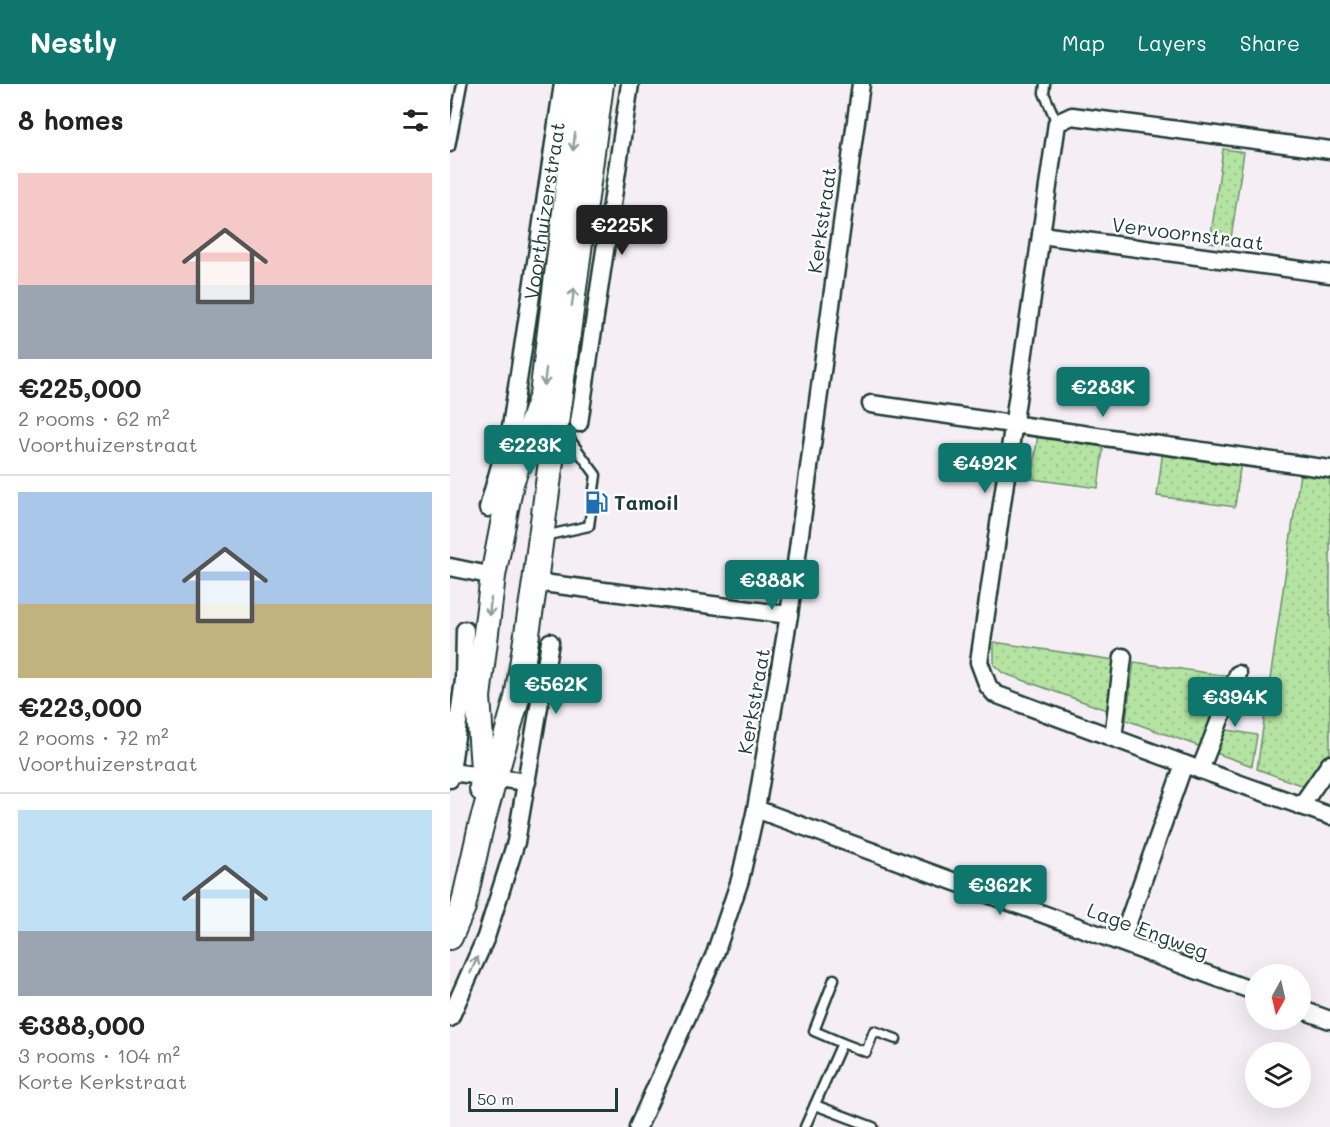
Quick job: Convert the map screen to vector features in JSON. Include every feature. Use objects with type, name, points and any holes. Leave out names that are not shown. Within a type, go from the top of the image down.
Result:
[{"type":"main road","name":"Voorthuizerstraat","points":[[450,937],[463,907],[489,777],[517,698],[546,503],[568,422],[558,343],[581,84]]},
{"type":"main road","name":"Voorthuizerstraat","points":[[489,777],[478,697],[493,576],[498,503],[511,483],[558,343],[601,84]]},
{"type":"main road","points":[[498,503],[517,496],[546,503]]},
{"type":"main road","points":[[485,650],[491,655],[514,658],[525,652]]},
{"type":"street","name":"Voorthuizerstraat","points":[[498,503],[526,338],[563,84]]},
{"type":"street","name":"Voorthuizerstraat","points":[[568,422],[591,348],[630,84]]},
{"type":"street","name":"Kerkstraat","points":[[638,1127],[715,954],[740,880],[756,809],[789,615],[861,84]]},
{"type":"street","points":[[1330,150],[1072,116],[1057,123],[979,662],[988,686],[995,694],[1330,816]]},
{"type":"street","name":"Vervoornstraat","points":[[1041,235],[1330,274]]},
{"type":"street","points":[[526,338],[591,348]]},
{"type":"street","points":[[871,404],[1013,422],[1330,469]]},
{"type":"street","points":[[450,567],[493,576]]},
{"type":"street","points":[[535,582],[789,615]]},
{"type":"street","points":[[465,630],[464,680],[451,775],[527,782]]},
{"type":"street","points":[[450,1018],[486,937],[516,842],[550,642]]},
{"type":"street","points":[[1113,738],[1123,657]]},
{"type":"street","points":[[1121,942],[1192,767],[1238,674]]},
{"type":"street","points":[[1301,806],[1330,764]]},
{"type":"street","name":"Lage Engweg","points":[[756,809],[1245,988]]},
{"type":"street","points":[[1311,1013],[1330,1020]]},
{"type":"lane","points":[[450,147],[453,121],[462,84]]},
{"type":"lane","points":[[1045,84],[1044,93],[1057,123]]},
{"type":"lane","points":[[541,537],[589,526],[596,475],[568,422]]},
{"type":"lane","points":[[834,979],[814,1030],[866,1052],[874,1031],[896,1039]]},
{"type":"lane","points":[[805,1127],[842,1043]]},
{"type":"lane","points":[[815,1105],[873,1127]]},
{"type":"green space","points":[[1223,149],[1244,152],[1230,245],[1210,242]]},
{"type":"green space","points":[[1038,433],[1104,442],[1098,488],[1032,479]]},
{"type":"green space","points":[[1163,450],[1241,460],[1235,507],[1157,496]]},
{"type":"green space","points":[[1300,473],[1330,477],[1330,753],[1308,786],[1257,769]]},
{"type":"green space","points":[[994,642],[1114,660],[1109,711],[1003,673],[994,665]]},
{"type":"green space","points":[[1134,662],[1228,676],[1201,747],[1126,720]]},
{"type":"green space","points":[[1222,729],[1257,735],[1252,766],[1213,752]]},
{"type":"place","name":"Tamoil","points":[[596,502]]}]
